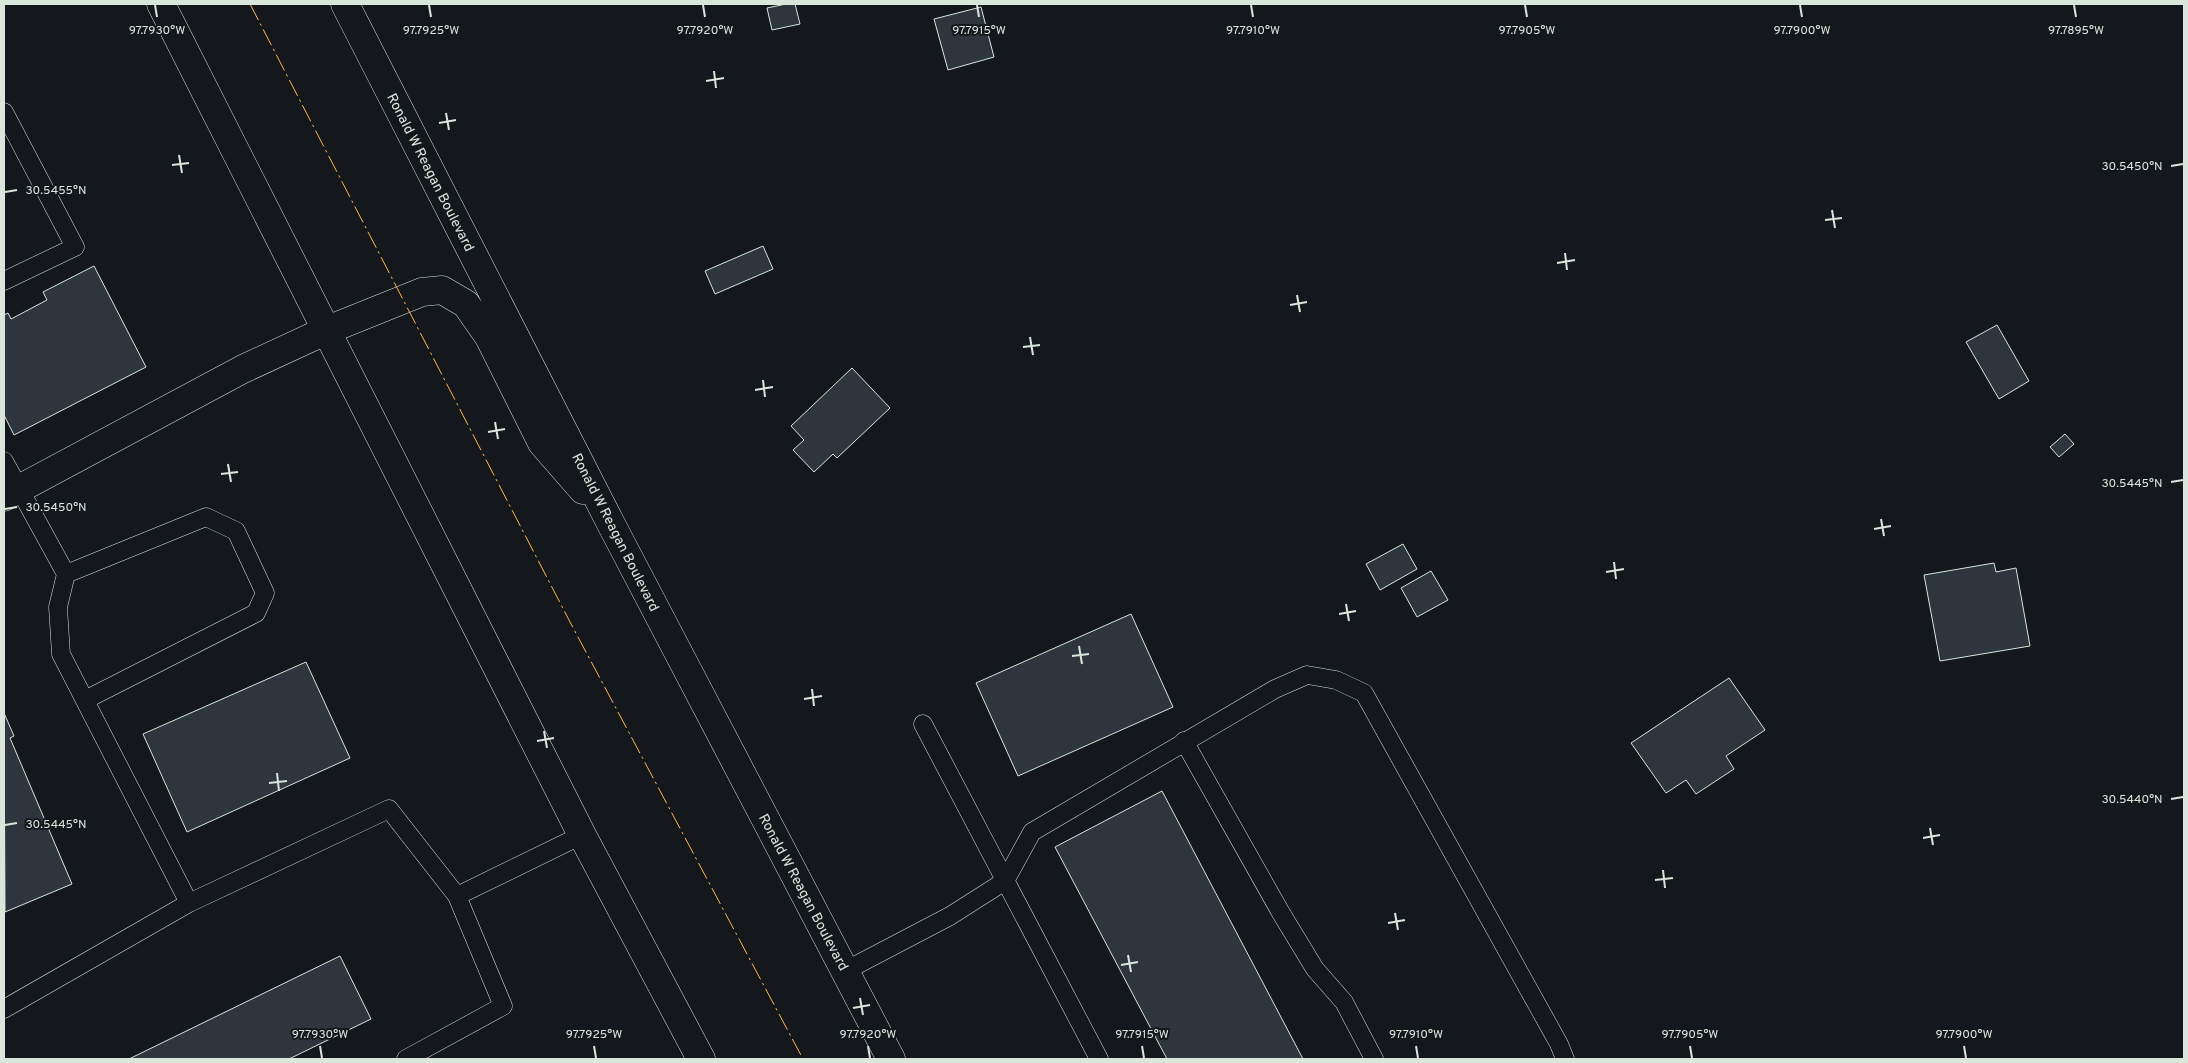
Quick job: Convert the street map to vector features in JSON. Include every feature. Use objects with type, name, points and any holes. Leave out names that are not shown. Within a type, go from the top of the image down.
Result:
[{"type":"main road","points":[[161,4],[582,835],[701,1059]]},
{"type":"main road","name":"Ronald W Reagan Boulevard","points":[[345,4],[610,522],[891,1059]]},
{"type":"main road","points":[[12,492],[243,370],[325,331],[422,292],[442,290],[466,304],[489,337],[542,443],[610,522]]},
{"type":"lane","points":[[4,112],[75,247],[4,281]]},
{"type":"lane","points":[[4,461],[12,492],[66,574],[58,606],[60,654],[189,903]]},
{"type":"lane","points":[[66,574],[206,517],[236,531],[265,593],[256,613],[85,700]]},
{"type":"lane","points":[[845,971],[950,916],[1005,881],[1032,832],[1275,689],[1307,675],[1336,680],[1364,694],[1559,1044],[1565,1059]]},
{"type":"lane","points":[[923,724],[1099,1059]]},
{"type":"lane","points":[[1184,741],[1281,913],[1315,969],[1344,1002],[1374,1059]]},
{"type":"lane","points":[[4,1009],[189,903],[389,809],[457,896],[503,1006],[406,1059]]},
{"type":"lane","points":[[457,896],[582,835]]},
{"type":"building","points":[[795,4],[800,24],[772,30],[767,8]]},
{"type":"building","points":[[981,7],[994,57],[948,70],[934,19]]},
{"type":"building","points":[[763,246],[773,269],[715,294],[705,271]]},
{"type":"building","points":[[94,266],[146,367],[14,435],[4,415],[4,315],[8,313],[11,319],[47,300],[43,292]]},
{"type":"building","points":[[1997,325],[2029,381],[1999,399],[1966,342]]},
{"type":"building","points":[[852,368],[890,408],[837,458],[833,454],[814,472],[793,450],[804,440],[791,426]]},
{"type":"building","points":[[2065,434],[2074,444],[2059,457],[2050,447]]},
{"type":"building","points":[[1403,544],[1417,569],[1380,590],[1366,564]]},
{"type":"building","points":[[1994,563],[1996,572],[2016,568],[2030,646],[1940,661],[1924,575]]},
{"type":"building","points":[[1431,571],[1448,600],[1417,617],[1401,588]]},
{"type":"building","points":[[1131,614],[1173,707],[1018,776],[976,683]]},
{"type":"building","points":[[306,662],[350,758],[187,832],[143,734]]},
{"type":"building","points":[[1729,678],[1765,730],[1726,756],[1734,769],[1696,794],[1686,780],[1666,793],[1631,743]]},
{"type":"building","points":[[4,713],[14,736],[10,738],[72,884],[5,912]]},
{"type":"building","points":[[1162,791],[1303,1059],[1167,1059],[1055,847]]},
{"type":"building","points":[[340,956],[371,1019],[289,1059],[129,1059]]},
{"type":"power","points":[[250,4],[570,622],[803,1059]]}]
